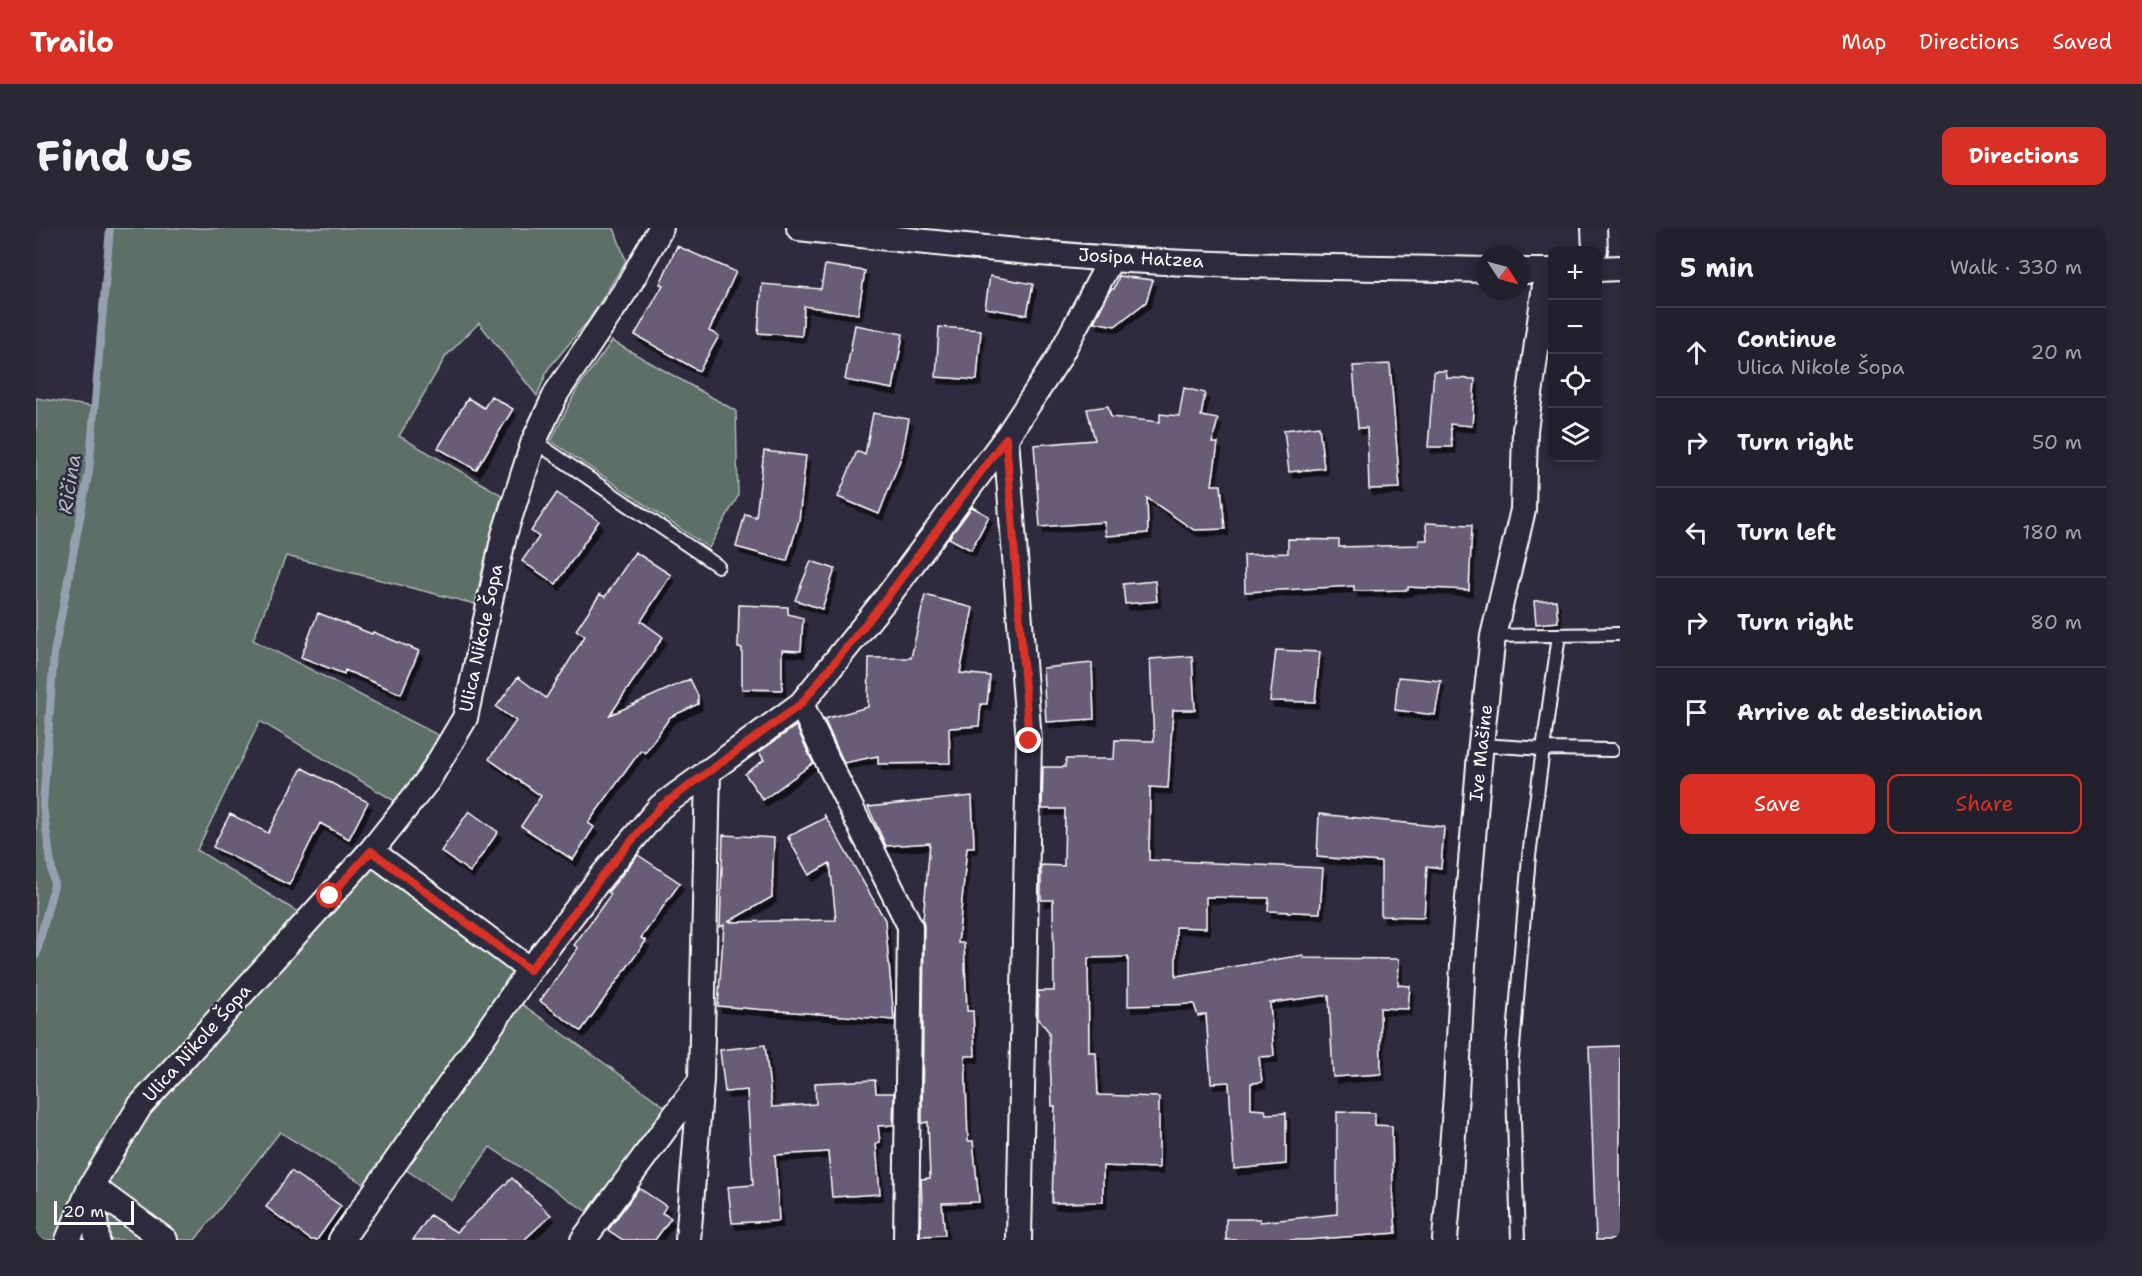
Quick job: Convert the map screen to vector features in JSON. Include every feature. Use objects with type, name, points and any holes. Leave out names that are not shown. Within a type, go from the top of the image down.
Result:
[{"type":"street","name":"Ulica Nikole Šopa","points":[[68,1240],[91,1186],[140,1106],[371,851],[428,780],[465,718],[504,536],[534,441],[556,392],[627,288],[661,228]]},
{"type":"street","points":[[1594,228],[1595,246]]},
{"type":"street","name":"Josipa Hatzea","points":[[813,229],[1111,259],[1476,270]]},
{"type":"street","points":[[341,1240],[530,970],[602,876],[660,807],[801,704],[888,596],[1006,438],[1058,359],[1111,259]]},
{"type":"street","points":[[1602,269],[1620,268]]},
{"type":"street","points":[[1530,271],[1548,271]]},
{"type":"street","name":"Ive Mašine","points":[[1445,1240],[1464,947],[1481,746],[1493,636],[1523,510],[1525,430],[1548,284]]},
{"type":"street","points":[[1006,438],[1029,741],[1019,1240]]},
{"type":"street","points":[[801,704],[910,926],[906,1240]]},
{"type":"street","points":[[688,1240],[701,1080],[708,771]]},
{"type":"street","points":[[371,851],[530,970]]},
{"type":"street","points":[[583,1240],[701,1080]]},
{"type":"street","points":[[91,1186],[97,1240]]},
{"type":"street","points":[[91,1186],[165,1240]]},
{"type":"lane","points":[[534,441],[718,566]]},
{"type":"lane","points":[[1493,636],[1620,634]]},
{"type":"lane","points":[[1518,1240],[1512,1059],[1529,856],[1559,635]]},
{"type":"lane","points":[[1481,746],[1613,750]]},
{"type":"green space","points":[[110,228],[614,228],[626,261],[589,320],[548,369],[537,396],[479,323],[446,356],[399,436],[502,495],[475,604],[286,556],[253,640],[440,736],[398,803],[260,721],[197,850],[309,919],[371,851],[530,970],[512,997],[675,1114],[598,1219],[490,1147],[452,1201],[396,1163],[375,1191],[280,1132],[195,1240],[36,1240],[36,398],[95,407]]},
{"type":"green space","points":[[612,341],[736,411],[738,496],[709,548],[551,441],[577,389]]},
{"type":"building","points":[[677,246],[736,272],[709,331],[719,336],[699,371],[635,335],[663,285],[660,284]]},
{"type":"building","points":[[825,265],[865,271],[858,314],[804,306],[802,336],[758,333],[762,284],[821,289]]},
{"type":"building","points":[[990,276],[1033,284],[1027,315],[985,308]]},
{"type":"building","points":[[1119,276],[1153,280],[1146,302],[1115,326],[1094,322],[1111,289],[1114,289]]},
{"type":"building","points":[[855,325],[903,334],[893,389],[845,380]]},
{"type":"building","points":[[939,327],[981,330],[977,380],[936,377]]},
{"type":"building","points":[[1390,364],[1400,488],[1369,489],[1367,428],[1358,428],[1353,366]]},
{"type":"building","points":[[1434,371],[1446,371],[1447,378],[1475,379],[1472,426],[1450,424],[1452,447],[1428,447]]},
{"type":"building","points":[[1184,388],[1205,393],[1201,416],[1218,419],[1212,443],[1218,443],[1212,485],[1221,485],[1225,529],[1194,530],[1147,498],[1148,533],[1106,536],[1104,522],[1040,527],[1034,445],[1095,440],[1087,409],[1108,406],[1111,417],[1160,422],[1160,414],[1179,416]]},
{"type":"building","points":[[491,396],[513,409],[476,470],[438,448],[468,398],[484,408]]},
{"type":"building","points":[[873,413],[909,419],[902,455],[879,514],[838,497],[857,451],[865,455]]},
{"type":"building","points":[[1319,426],[1324,468],[1289,472],[1284,430]]},
{"type":"building","points":[[764,451],[806,456],[799,520],[787,561],[736,547],[745,514],[756,517]]},
{"type":"building","points":[[557,493],[599,521],[556,584],[522,561],[539,537],[531,531]]},
{"type":"building","points":[[972,507],[989,516],[971,550],[949,538]]},
{"type":"building","points":[[1426,523],[1472,525],[1469,590],[1408,587],[1408,590],[1354,591],[1354,586],[1245,592],[1244,555],[1288,553],[1288,539],[1339,540],[1339,547],[1419,545],[1419,540],[1427,540]]},
{"type":"building","points":[[635,552],[671,575],[641,621],[663,637],[610,715],[690,679],[698,696],[698,704],[670,717],[645,753],[641,750],[588,823],[594,827],[573,860],[521,826],[541,796],[489,759],[516,721],[496,707],[518,677],[546,698],[585,636],[576,630],[600,594],[605,597]]},
{"type":"building","points":[[811,561],[835,569],[822,609],[795,600]]},
{"type":"building","points":[[1155,581],[1157,601],[1125,604],[1123,584]]},
{"type":"building","points":[[925,595],[973,608],[960,673],[990,676],[987,704],[981,704],[979,726],[949,728],[950,763],[878,764],[878,756],[844,763],[824,719],[868,707],[869,658],[911,658]]},
{"type":"building","points":[[1556,600],[1558,622],[1536,624],[1534,601]]},
{"type":"building","points":[[739,605],[788,607],[788,614],[803,618],[801,651],[782,650],[782,690],[742,689],[742,648],[738,648]]},
{"type":"building","points":[[318,613],[419,651],[401,694],[345,670],[344,674],[301,657]]},
{"type":"building","points":[[1276,650],[1320,652],[1315,702],[1270,701]]},
{"type":"building","points":[[1192,656],[1195,710],[1173,710],[1168,788],[1150,787],[1149,860],[1323,868],[1320,913],[1268,911],[1269,898],[1206,897],[1206,928],[1176,927],[1176,976],[1303,955],[1304,958],[1399,959],[1398,985],[1410,986],[1408,1009],[1380,1008],[1381,1074],[1333,1077],[1329,995],[1270,1003],[1274,1056],[1259,1057],[1262,1082],[1251,1083],[1251,1109],[1265,1110],[1266,1114],[1286,1113],[1286,1164],[1234,1169],[1229,1082],[1211,1083],[1206,1014],[1198,1016],[1194,1004],[1128,1006],[1128,957],[1088,958],[1089,1052],[1096,1052],[1098,1095],[1159,1097],[1159,1168],[1103,1166],[1103,1202],[1052,1203],[1055,1106],[1052,1106],[1049,1032],[1038,1018],[1038,991],[1054,991],[1053,900],[1041,900],[1041,865],[1064,866],[1065,809],[1042,809],[1043,767],[1065,767],[1066,759],[1114,759],[1115,740],[1154,741],[1150,659]]},
{"type":"building","points":[[1092,663],[1094,719],[1046,722],[1043,668]]},
{"type":"building","points":[[1398,677],[1441,681],[1435,715],[1395,710]]},
{"type":"building","points":[[796,726],[813,763],[763,800],[745,774],[764,760],[759,752]]},
{"type":"building","points":[[302,768],[368,802],[349,839],[320,823],[289,885],[213,847],[230,814],[268,833]]},
{"type":"building","points":[[972,796],[974,847],[967,847],[958,943],[964,943],[967,1011],[973,1011],[975,1056],[965,1056],[968,1141],[973,1141],[979,1202],[942,1203],[945,1235],[920,1236],[921,1179],[930,1178],[928,1122],[922,1123],[923,919],[930,843],[886,846],[868,807]]},
{"type":"building","points":[[469,811],[498,832],[470,872],[441,851]]},
{"type":"building","points":[[824,814],[885,920],[894,1020],[718,1006],[724,925],[720,927],[723,835],[774,838],[772,897],[728,922],[836,920],[830,863],[809,875],[788,838],[790,839],[789,836],[825,818]]},
{"type":"building","points":[[1319,814],[1444,827],[1441,868],[1427,866],[1424,917],[1381,916],[1381,862],[1317,857]]},
{"type":"building","points":[[638,855],[680,883],[641,938],[646,941],[581,1031],[540,1001],[578,948],[574,945],[611,894],[608,892]]},
{"type":"building","points":[[765,1045],[772,1107],[816,1104],[815,1083],[875,1080],[876,1093],[894,1093],[893,1125],[878,1126],[880,1142],[876,1143],[880,1194],[832,1197],[828,1152],[775,1155],[779,1221],[732,1223],[728,1187],[753,1185],[747,1090],[725,1092],[720,1050]]},
{"type":"building","points":[[1620,1046],[1620,1240],[1596,1240],[1589,1047]]},
{"type":"building","points":[[1337,1112],[1375,1113],[1375,1125],[1392,1126],[1396,1233],[1306,1240],[1226,1240],[1226,1219],[1260,1219],[1260,1222],[1337,1214]]},
{"type":"building","points":[[291,1171],[341,1206],[317,1240],[311,1240],[266,1207]]},
{"type":"building","points":[[512,1178],[551,1215],[524,1240],[413,1240],[430,1215],[456,1232]]},
{"type":"building","points":[[639,1188],[666,1206],[662,1213],[671,1218],[655,1240],[623,1240],[608,1230]]},
{"type":"waterway","name":"Ričina","points":[[36,955],[54,885],[43,806],[54,653],[89,471],[110,228]]},
{"type":"route","points":[[330,896],[371,851],[530,970],[602,876],[660,807],[801,704],[888,596],[1006,438],[1029,741]]}]
